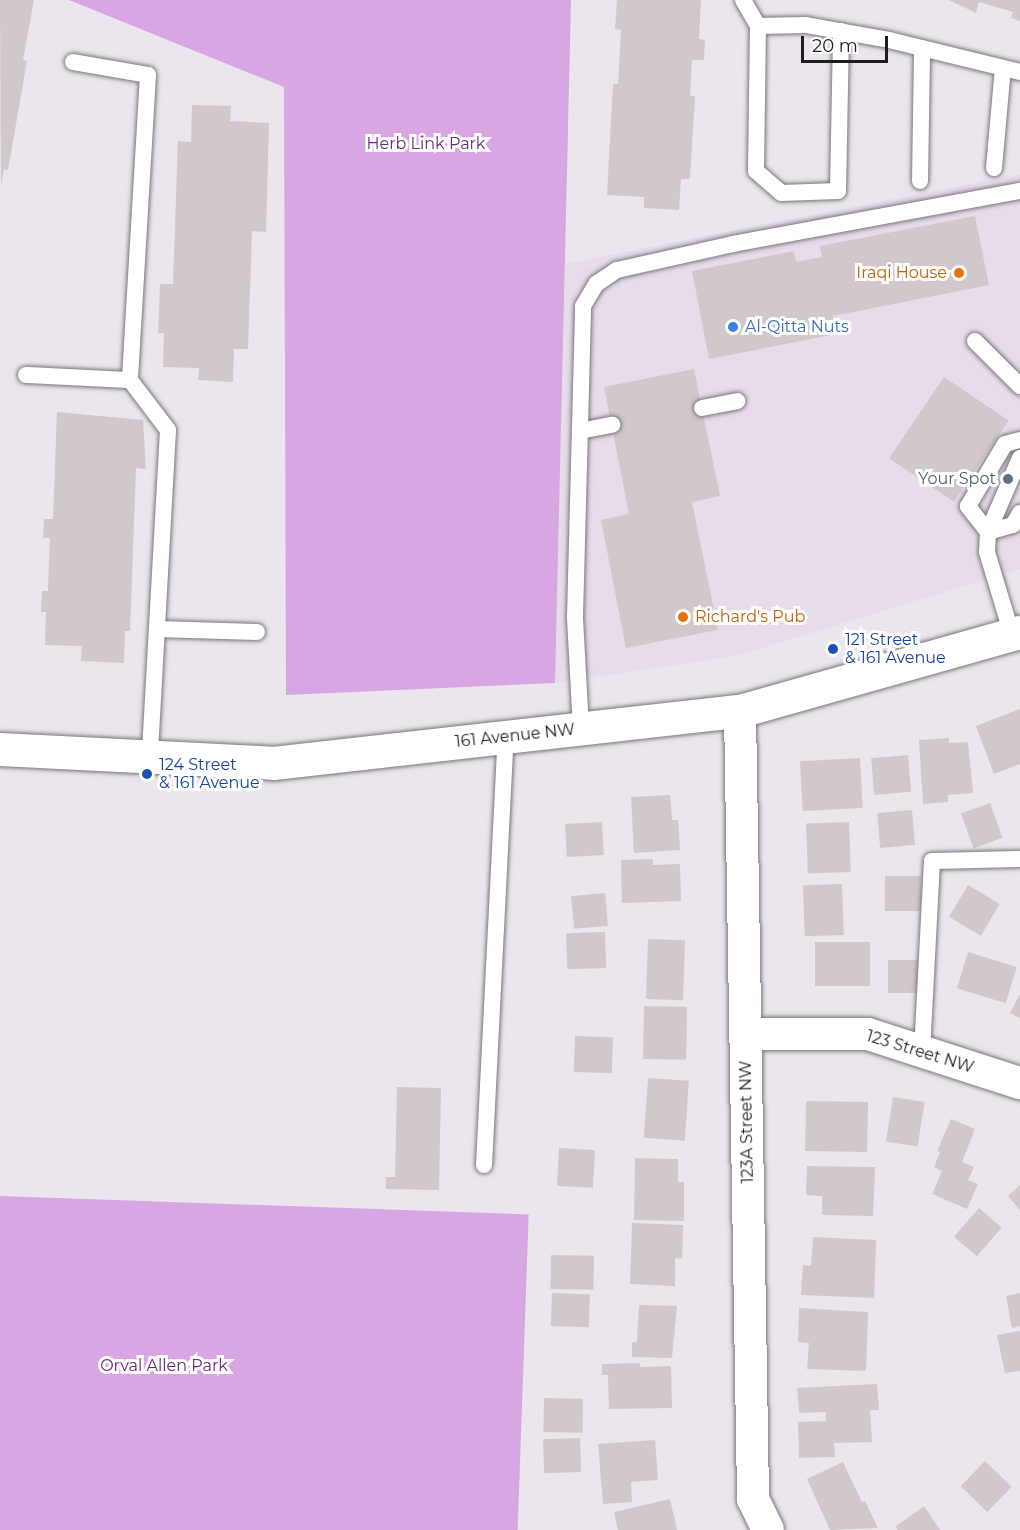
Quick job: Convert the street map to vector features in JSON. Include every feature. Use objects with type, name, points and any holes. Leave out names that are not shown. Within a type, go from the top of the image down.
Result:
[{"type":"street","name":"161 Avenue NW","points":[[0,749],[273,763],[581,729],[740,711],[1016,634]]},
{"type":"street","name":"123A Street NW","points":[[740,711],[753,1498],[768,1530]]},
{"type":"street","name":"123 Street NW","points":[[746,1034],[868,1034],[1020,1083]]},
{"type":"lane","points":[[743,0],[758,26],[756,171],[781,193],[838,191],[841,31]]},
{"type":"lane","points":[[758,26],[806,25],[841,31],[1020,72]]},
{"type":"lane","points":[[920,181],[922,48]]},
{"type":"lane","points":[[73,62],[148,75],[130,380],[168,430],[150,758]]},
{"type":"lane","points":[[994,168],[1003,68]]},
{"type":"lane","points":[[581,729],[575,617],[583,306],[596,284],[617,270],[1020,191]]},
{"type":"lane","points":[[975,341],[1020,386]]},
{"type":"lane","points":[[26,375],[130,380]]},
{"type":"lane","points":[[702,408],[738,401]]},
{"type":"lane","points":[[580,431],[612,426]]},
{"type":"lane","points":[[988,532],[968,506],[1005,444],[1020,440]]},
{"type":"lane","points":[[1016,634],[987,552],[988,532],[1020,458]]},
{"type":"lane","points":[[988,532],[1013,525],[1020,513]]},
{"type":"lane","points":[[157,629],[257,632]]},
{"type":"lane","points":[[484,1165],[506,737]]},
{"type":"lane","points":[[922,1052],[932,861],[1020,859]]},
{"type":"shaded area","points":[[1020,174],[1020,569],[736,656],[555,683],[565,264]]},
{"type":"green space","name":"Herb Link Park","points":[[69,0],[571,0],[555,683],[286,695],[284,87]]},
{"type":"green space","name":"Orval Allen Park","points":[[0,1196],[529,1214],[518,1530],[0,1530]]},
{"type":"building","points":[[0,0],[34,0],[23,60],[27,61],[8,170],[4,169],[1,186]]},
{"type":"building","points":[[617,0],[701,0],[699,39],[705,40],[704,60],[692,60],[690,96],[695,96],[690,179],[681,179],[679,210],[644,208],[644,197],[607,195],[613,84],[618,84],[621,30],[615,29]]},
{"type":"building","points":[[949,0],[1020,0],[1020,21],[1011,18],[1013,12],[979,2],[976,13]]},
{"type":"building","points":[[192,105],[231,106],[230,121],[269,123],[266,232],[252,231],[248,349],[234,349],[233,382],[198,380],[199,368],[163,367],[164,333],[158,333],[160,284],[173,284],[178,141],[191,142]]},
{"type":"building","points":[[975,216],[989,285],[833,316],[836,334],[709,359],[692,271],[794,251],[796,262],[822,257],[820,246]]},
{"type":"building","points":[[694,369],[720,496],[692,502],[718,630],[626,648],[601,520],[629,514],[604,387]]},
{"type":"building","points":[[944,377],[1009,421],[954,502],[889,458]]},
{"type":"building","points":[[57,412],[143,420],[146,469],[136,468],[130,631],[125,631],[124,663],[81,661],[82,646],[45,645],[46,612],[41,612],[42,591],[48,591],[50,538],[43,538],[44,519],[53,519]]},
{"type":"building","points":[[1020,709],[1020,764],[994,774],[976,726]]},
{"type":"building","points":[[949,738],[949,743],[968,742],[973,793],[948,795],[948,802],[923,804],[919,740]]},
{"type":"building","points":[[908,755],[911,792],[874,795],[871,758]]},
{"type":"building","points":[[860,758],[863,808],[803,811],[800,761]]},
{"type":"building","points":[[670,795],[672,820],[678,820],[680,850],[634,853],[631,797]]},
{"type":"building","points":[[990,803],[1003,838],[974,848],[961,814]]},
{"type":"building","points":[[912,810],[915,845],[880,848],[877,813]]},
{"type":"building","points":[[602,822],[604,855],[567,857],[565,824]]},
{"type":"building","points":[[849,822],[851,872],[808,873],[806,824]]},
{"type":"building","points":[[653,859],[653,865],[680,864],[681,901],[622,903],[621,860]]},
{"type":"building","points":[[885,876],[921,876],[921,911],[885,911]]},
{"type":"building","points":[[842,884],[844,935],[805,936],[803,885]]},
{"type":"building","points":[[968,885],[1000,904],[981,936],[949,917]]},
{"type":"building","points":[[605,893],[608,926],[574,929],[571,896]]},
{"type":"building","points":[[605,932],[606,968],[567,969],[566,933]]},
{"type":"building","points":[[648,939],[685,940],[683,1000],[646,999]]},
{"type":"building","points":[[815,942],[870,942],[870,986],[815,986]]},
{"type":"building","points":[[968,952],[1017,967],[1006,1003],[957,988]]},
{"type":"building","points":[[888,960],[922,960],[922,993],[888,993]]},
{"type":"building","points":[[1020,994],[1020,1018],[1010,1013]]},
{"type":"building","points":[[644,1006],[687,1007],[686,1060],[643,1059]]},
{"type":"building","points":[[575,1036],[613,1037],[612,1073],[574,1072]]},
{"type":"building","points":[[648,1078],[689,1081],[685,1141],[644,1138]]},
{"type":"building","points":[[397,1087],[441,1088],[439,1190],[386,1189],[386,1177],[395,1177]]},
{"type":"building","points":[[893,1097],[925,1102],[918,1146],[886,1141]]},
{"type":"building","points":[[806,1101],[868,1102],[867,1152],[805,1151]]},
{"type":"building","points":[[951,1119],[975,1129],[962,1162],[974,1167],[968,1180],[978,1184],[967,1209],[932,1194],[942,1171],[934,1167],[940,1152],[937,1151]]},
{"type":"building","points":[[559,1148],[595,1150],[593,1188],[557,1186]]},
{"type":"building","points":[[635,1158],[678,1159],[678,1182],[684,1182],[684,1221],[634,1220]]},
{"type":"building","points":[[807,1166],[875,1167],[873,1216],[822,1215],[822,1196],[806,1195]]},
{"type":"building","points":[[1020,1185],[1020,1210],[1008,1196]]},
{"type":"building","points":[[979,1208],[1002,1228],[977,1256],[954,1237]]},
{"type":"building","points":[[632,1223],[683,1225],[682,1259],[675,1258],[675,1286],[630,1284]]},
{"type":"building","points":[[813,1237],[876,1240],[874,1298],[801,1295],[803,1265],[811,1266]]},
{"type":"building","points":[[551,1255],[594,1256],[593,1290],[550,1289]]},
{"type":"building","points":[[552,1293],[590,1294],[589,1327],[551,1326]]},
{"type":"building","points":[[1020,1293],[1020,1326],[1012,1328],[1006,1296]]},
{"type":"building","points":[[639,1305],[677,1306],[672,1358],[632,1357],[632,1342],[637,1342]]},
{"type":"building","points":[[799,1308],[868,1312],[866,1371],[807,1369],[809,1343],[798,1342]]},
{"type":"building","points":[[1020,1331],[1020,1371],[1005,1373],[997,1335]]},
{"type":"building","points":[[640,1363],[640,1367],[671,1366],[672,1408],[609,1409],[608,1375],[602,1375],[602,1364]]},
{"type":"building","points":[[877,1384],[879,1410],[870,1410],[872,1442],[834,1443],[835,1457],[799,1458],[798,1422],[826,1421],[826,1412],[799,1413],[797,1388]]},
{"type":"building","points":[[544,1398],[583,1399],[582,1433],[543,1432]]},
{"type":"building","points":[[580,1438],[581,1472],[544,1473],[543,1439]]},
{"type":"building","points":[[655,1440],[658,1480],[631,1482],[632,1502],[603,1504],[598,1444]]},
{"type":"building","points":[[985,1461],[1012,1487],[987,1512],[961,1486]]},
{"type":"building","points":[[843,1462],[862,1502],[865,1501],[878,1528],[830,1530],[807,1479]]},
{"type":"building","points":[[670,1499],[677,1530],[618,1530],[614,1512]]},
{"type":"building","points":[[924,1506],[940,1530],[898,1530],[895,1527]]},
{"type":"place","name":"Iraqi House","points":[[959,273]]},
{"type":"place","name":"Al-Qitta Nuts","points":[[733,327]]},
{"type":"place","name":"Your Spot","points":[[1008,479]]},
{"type":"place","name":"Richard's Pub","points":[[683,617]]},
{"type":"place","name":"121 Street & 161 Avenue","points":[[833,649]]},
{"type":"place","name":"124 Street & 161 Avenue","points":[[147,774]]}]
